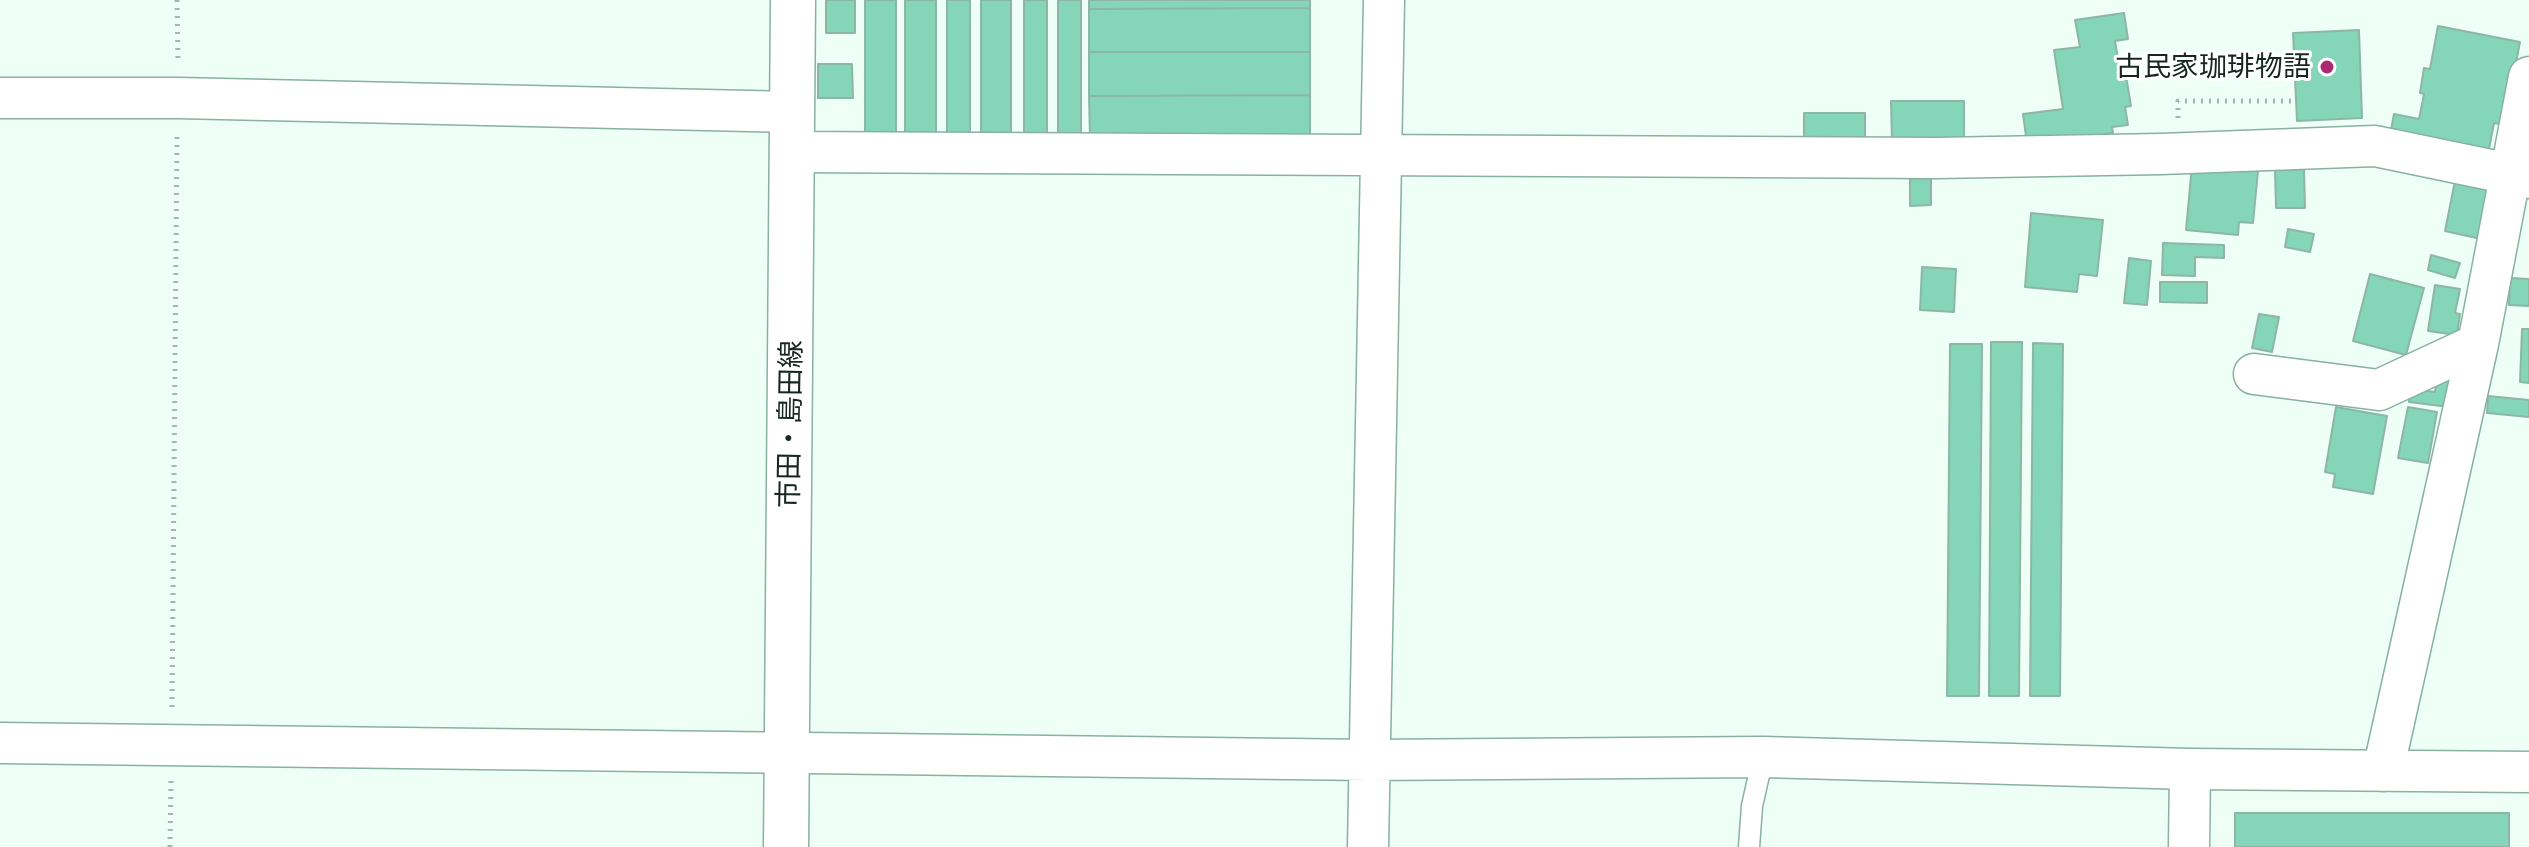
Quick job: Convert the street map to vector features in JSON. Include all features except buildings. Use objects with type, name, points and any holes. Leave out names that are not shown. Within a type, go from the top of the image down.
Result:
[{"type":"street","name":"市田・島田線","points":[[786,847],[793,0]]},
{"type":"street","points":[[1368,847],[1384,0]]},
{"type":"street","points":[[2383,771],[2478,344],[2520,176],[2529,77]]},
{"type":"street","points":[[0,98],[178,98],[793,132],[1382,155],[1937,158],[2375,146],[2520,176]]},
{"type":"street","points":[[2254,374],[2379,390],[2478,344]]},
{"type":"street","points":[[0,743],[1369,760],[1763,757],[2190,769],[2529,772]]},
{"type":"street","points":[[2189,847],[2190,769]]},
{"type":"lane","points":[[1749,847],[1752,806],[1763,757]]},
{"type":"path","points":[[170,847],[177,0]]},
{"type":"path","points":[[2198,102],[2296,101]]},
{"type":"place","name":"古民家珈琲物語","points":[[2327,67]]}]
